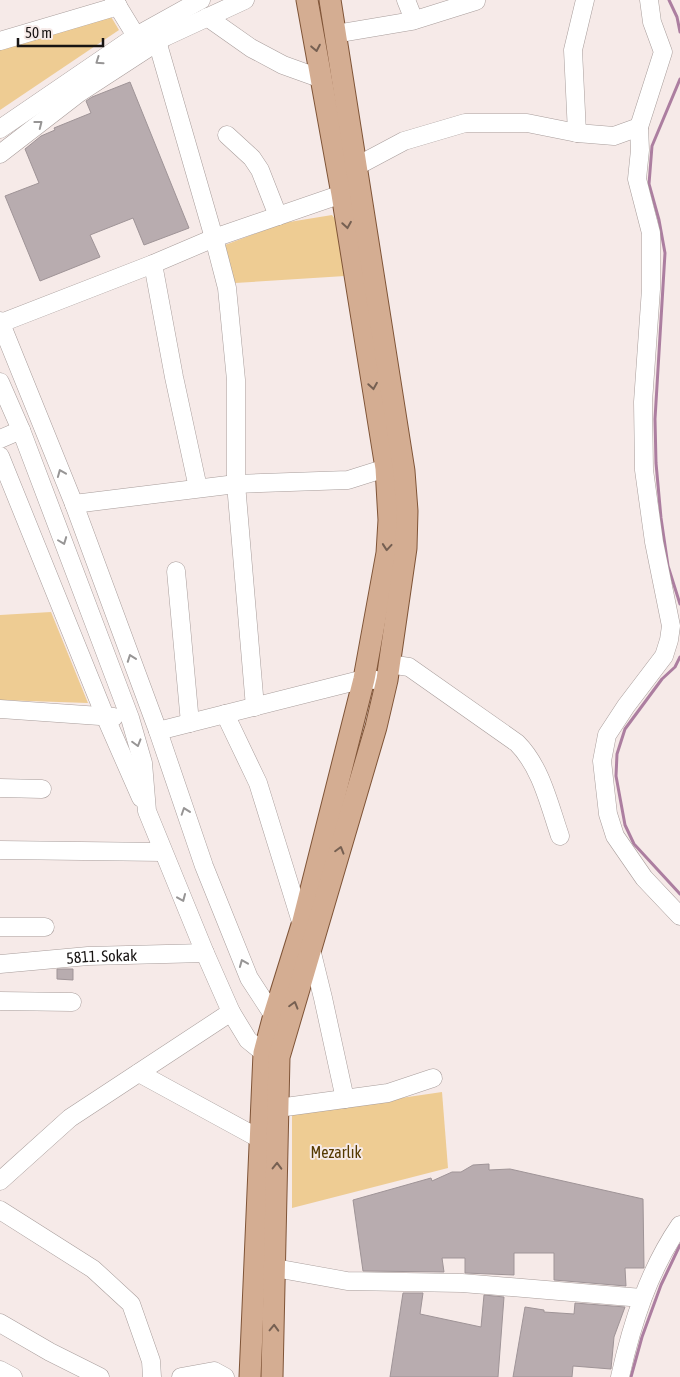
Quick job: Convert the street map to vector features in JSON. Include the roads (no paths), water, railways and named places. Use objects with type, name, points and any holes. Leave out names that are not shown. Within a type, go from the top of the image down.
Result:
[{"type":"main road","points":[[250,1377],[260,1138],[272,1055],[274,1015],[302,925],[364,680],[387,553],[389,520],[386,468],[342,194],[307,0]]},
{"type":"main road","points":[[272,1377],[278,1108],[272,1055],[285,1035],[376,727],[388,672],[406,548],[408,511],[404,471],[330,0]]},
{"type":"street","points":[[0,129],[136,36],[201,0]]},
{"type":"street","points":[[0,154],[79,93],[157,42],[245,0]]},
{"type":"street","points":[[406,0],[414,20]]},
{"type":"street","points":[[577,133],[573,50],[585,0]]},
{"type":"street","points":[[649,0],[652,22],[663,52],[639,127],[640,150],[636,179],[651,233],[651,289],[643,402],[644,470],[654,542],[671,626],[664,656],[626,706],[607,735],[602,761],[608,814],[615,836],[644,878],[680,916]]},
{"type":"street","points":[[335,34],[414,20],[476,1]]},
{"type":"street","points":[[0,41],[116,3],[136,36]]},
{"type":"street","points":[[207,17],[251,48],[275,61],[322,78]]},
{"type":"street","points":[[157,42],[214,238],[226,288],[236,380],[236,484],[255,707]]},
{"type":"street","points":[[357,166],[404,141],[465,122],[526,123],[577,133],[614,136],[639,127]]},
{"type":"street","points":[[227,135],[252,158],[260,170],[278,216]]},
{"type":"street","points":[[285,1035],[249,978],[204,866],[158,731],[74,504],[1,322],[153,264],[214,238],[342,194]]},
{"type":"street","points":[[153,264],[174,377],[198,488]]},
{"type":"street","points":[[0,382],[21,430],[130,718],[143,763],[147,811]]},
{"type":"street","points":[[0,439],[21,430]]},
{"type":"street","points":[[0,456],[105,716],[231,1012],[248,1040],[272,1055]]},
{"type":"street","points":[[74,504],[236,484],[348,480],[386,468]]},
{"type":"street","points":[[176,571],[190,723]]},
{"type":"street","points":[[158,731],[409,668],[517,743],[524,750],[537,771],[560,836]]},
{"type":"street","points":[[0,709],[130,718]]},
{"type":"street","points":[[225,714],[258,783],[302,925]]},
{"type":"street","points":[[0,788],[42,789]]},
{"type":"street","points":[[0,850],[164,852]]},
{"type":"street","points":[[0,926],[45,927]]},
{"type":"street","points":[[311,949],[345,1099]]},
{"type":"street","name":"5811. Sokak","points":[[0,964],[88,956],[205,953]]},
{"type":"street","points":[[0,1001],[72,1002]]},
{"type":"street","points":[[0,1181],[70,1118],[231,1012]]},
{"type":"street","points":[[139,1074],[260,1138]]},
{"type":"street","points":[[278,1108],[388,1093],[433,1078]]},
{"type":"street","points":[[0,1210],[92,1269],[131,1304],[151,1361],[152,1377]]},
{"type":"street","points":[[620,1377],[642,1298],[664,1249],[680,1225]]},
{"type":"street","points":[[275,1268],[347,1281],[462,1283],[642,1298]]},
{"type":"street","points":[[0,1322],[50,1352],[100,1377]]},
{"type":"street","points":[[0,1370],[13,1377]]},
{"type":"street","points":[[181,1377],[214,1371],[225,1377]]},
{"type":"waterway","points":[[669,0],[677,17],[680,32]]},
{"type":"waterway","points":[[680,79],[652,146],[649,184],[659,220],[665,253],[655,419],[656,463],[668,566],[680,604]]},
{"type":"waterway","points":[[680,657],[675,667],[662,679],[625,729],[617,754],[616,776],[625,825],[634,844],[680,894]]},
{"type":"waterway","points":[[631,1377],[642,1337],[661,1285],[680,1245]]},
{"type":"park label","name":"Mezarlık","points":[[336,1152]]}]
